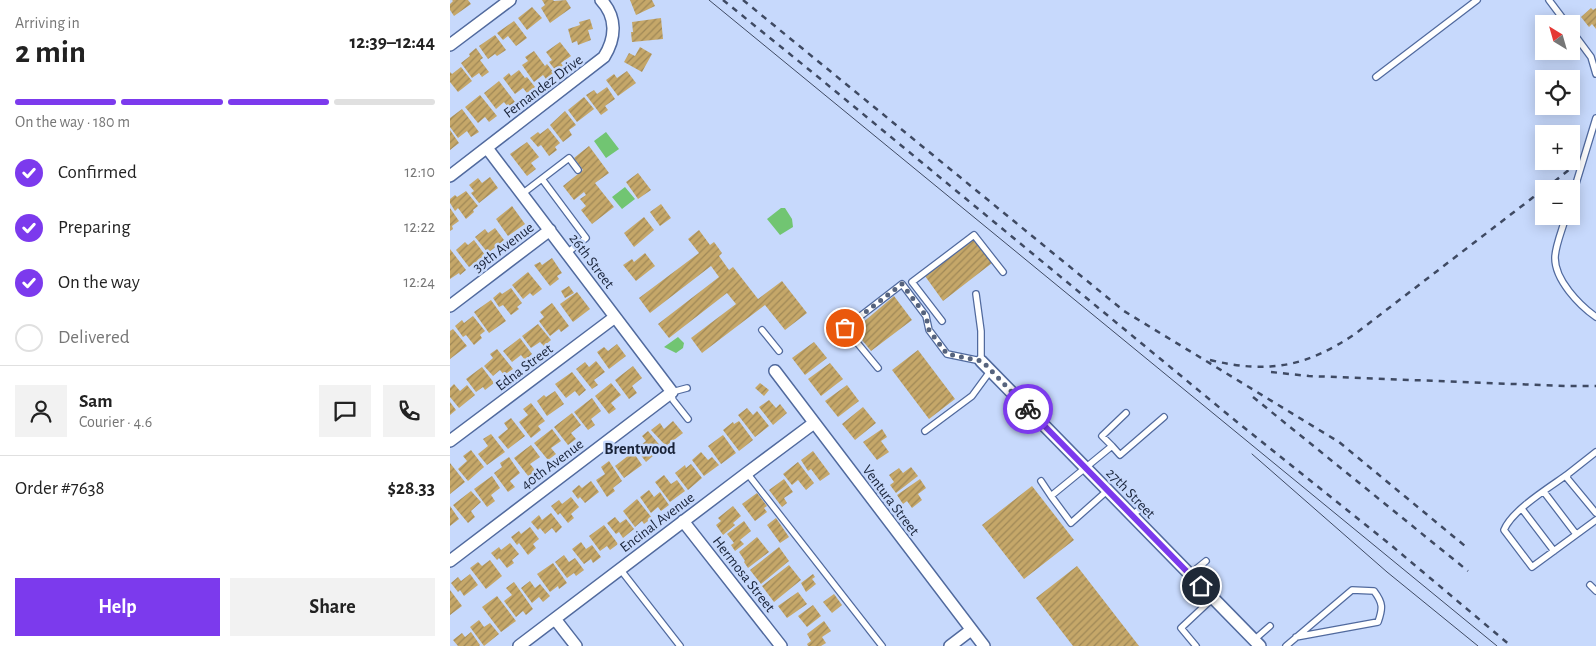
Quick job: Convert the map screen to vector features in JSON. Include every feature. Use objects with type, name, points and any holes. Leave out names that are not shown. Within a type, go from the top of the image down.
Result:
[{"type":"street","points":[[450,46],[510,0]]},
{"type":"street","name":"Fernandez Drive","points":[[450,176],[604,57],[614,31],[610,12],[601,0]]},
{"type":"street","name":"26th Street","points":[[487,148],[672,392]]},
{"type":"street","name":"39th Avenue","points":[[450,306],[550,230]]},
{"type":"street","name":"Edna Street","points":[[450,442],[615,317]]},
{"type":"street","name":"27th Street","points":[[982,361],[1257,643]]},
{"type":"street","name":"Ventura Street","points":[[774,371],[984,646]]},
{"type":"street","name":"40th Avenue","points":[[450,561],[672,392]]},
{"type":"street","name":"Encinal Avenue","points":[[519,646],[814,423]]},
{"type":"street","name":"Hermosa Street","points":[[683,521],[781,646]]},
{"type":"street","points":[[555,619],[576,646]]},
{"type":"street","points":[[950,646],[971,630]]},
{"type":"lane","points":[[1376,77],[1477,0]]},
{"type":"lane","points":[[1549,0],[1560,15]]},
{"type":"lane","points":[[1580,42],[1591,56],[1596,74]]},
{"type":"lane","points":[[1577,180],[1596,118]]},
{"type":"lane","points":[[522,194],[569,158],[578,170]]},
{"type":"lane","points":[[542,179],[586,238],[567,252]]},
{"type":"lane","points":[[1564,225],[1555,258],[1559,278],[1585,309],[1596,317]]},
{"type":"lane","points":[[942,321],[912,282],[974,235],[1003,272]]},
{"type":"lane","points":[[878,368],[845,328],[902,284],[926,316],[929,330],[947,354],[982,361],[981,331],[976,294]]},
{"type":"lane","points":[[762,330],[779,351]]},
{"type":"lane","points":[[925,431],[972,396],[991,370]]},
{"type":"lane","points":[[687,388],[672,392],[673,400],[688,419]]},
{"type":"lane","points":[[1126,413],[1102,436],[1120,455],[1164,418]]},
{"type":"lane","points":[[1051,496],[1112,446]]},
{"type":"lane","points":[[1596,452],[1522,508],[1507,523],[1504,530],[1532,567],[1596,520]]},
{"type":"lane","points":[[746,473],[882,646]]},
{"type":"lane","points":[[1568,474],[1566,478],[1596,512]]},
{"type":"lane","points":[[1041,481],[1071,522],[1108,490]]},
{"type":"lane","points":[[1544,492],[1576,534]]},
{"type":"lane","points":[[1132,515],[1143,507]]},
{"type":"lane","points":[[1522,508],[1554,551]]},
{"type":"lane","points":[[1190,574],[1206,561]]},
{"type":"lane","points":[[620,569],[680,646]]},
{"type":"lane","points":[[1590,585],[1596,590]]},
{"type":"lane","points":[[1286,646],[1296,637],[1352,590],[1374,591],[1381,601],[1381,614],[1378,622],[1296,637]]},
{"type":"lane","points":[[1196,646],[1181,628],[1213,598]]},
{"type":"lane","points":[[1257,643],[1270,626]]},
{"type":"green space","points":[[606,132],[619,149],[606,158],[594,141]]},
{"type":"green space","points":[[625,187],[635,199],[622,209],[612,197]]},
{"type":"green space","points":[[781,208],[785,208],[792,219],[793,227],[780,235],[767,219]]},
{"type":"green space","points":[[678,337],[684,343],[683,348],[676,353],[664,347]]},
{"type":"building","points":[[452,0],[468,0],[471,4],[454,16],[450,10]]},
{"type":"building","points":[[542,0],[566,0],[571,8],[550,23],[541,8],[545,5]]},
{"type":"building","points":[[630,0],[652,0],[655,6],[636,15]]},
{"type":"building","points":[[532,7],[542,18],[527,30],[518,18]]},
{"type":"building","points":[[1591,8],[1593,10],[1596,8],[1596,29],[1592,24],[1589,27],[1581,17]]},
{"type":"building","points":[[661,18],[663,39],[632,42],[632,22]]},
{"type":"building","points":[[590,19],[593,29],[588,30],[591,40],[578,45],[577,41],[572,43],[568,29],[580,25],[579,22]]},
{"type":"building","points":[[514,21],[527,38],[516,46],[508,36],[503,40],[497,33]]},
{"type":"building","points":[[495,35],[506,50],[488,59],[479,46]]},
{"type":"building","points":[[560,42],[571,56],[561,63],[563,66],[556,71],[549,62],[552,60],[546,52]]},
{"type":"building","points":[[640,47],[652,54],[642,72],[624,62],[629,53],[635,56]]},
{"type":"building","points":[[476,48],[483,58],[480,60],[489,72],[482,77],[479,73],[472,78],[461,63]]},
{"type":"building","points":[[534,51],[545,66],[547,64],[554,73],[546,79],[543,75],[534,82],[522,65],[528,61],[525,57]]},
{"type":"building","points":[[461,67],[472,81],[458,92],[450,82],[450,72],[452,74]]},
{"type":"building","points":[[519,70],[535,87],[527,93],[523,88],[515,94],[503,78],[509,73],[511,76]]},
{"type":"building","points":[[627,71],[636,83],[618,96],[606,80],[614,74],[617,78]]},
{"type":"building","points":[[499,81],[515,102],[508,107],[504,102],[496,109],[484,93]]},
{"type":"building","points":[[607,87],[615,99],[605,106],[608,110],[601,115],[586,95],[594,90],[597,94]]},
{"type":"building","points":[[480,95],[497,116],[489,122],[485,117],[478,123],[465,107]]},
{"type":"building","points":[[584,97],[594,109],[577,122],[568,110]]},
{"type":"building","points":[[462,109],[479,132],[471,137],[467,131],[458,138],[450,127],[450,118]]},
{"type":"building","points":[[565,111],[576,125],[569,130],[572,135],[563,142],[550,125]]},
{"type":"building","points":[[548,128],[560,143],[555,147],[557,150],[549,156],[541,145],[538,147],[530,138]]},
{"type":"building","points":[[450,130],[459,143],[450,150]]},
{"type":"building","points":[[527,142],[539,157],[531,163],[536,169],[527,176],[510,154]]},
{"type":"building","points":[[589,146],[609,173],[595,183],[614,207],[592,224],[581,210],[586,206],[580,199],[586,195],[584,192],[574,200],[563,186],[583,170],[574,158]]},
{"type":"building","points":[[638,173],[651,190],[638,199],[626,182]]},
{"type":"building","points":[[490,177],[498,188],[479,203],[471,193],[474,191],[469,185],[478,178],[482,183]]},
{"type":"building","points":[[466,191],[478,206],[466,219],[458,208],[455,211],[450,203],[450,199]]},
{"type":"building","points":[[661,204],[671,218],[660,226],[650,212]]},
{"type":"building","points":[[512,206],[525,224],[508,236],[496,219]]},
{"type":"building","points":[[450,208],[459,221],[452,226],[453,229],[450,231]]},
{"type":"building","points":[[644,217],[654,230],[634,247],[624,233]]},
{"type":"building","points":[[495,228],[504,240],[488,253],[475,237],[485,229],[488,233]]},
{"type":"building","points":[[699,230],[710,245],[714,242],[722,253],[719,256],[729,270],[733,267],[758,299],[782,281],[807,313],[785,330],[765,305],[702,353],[691,338],[736,304],[727,293],[669,338],[658,324],[719,277],[711,266],[650,313],[639,298],[699,253],[688,239]]},
{"type":"building","points":[[973,239],[992,263],[943,301],[925,276]]},
{"type":"building","points":[[474,240],[485,255],[469,267],[456,250],[465,242],[468,245]]},
{"type":"building","points":[[450,249],[466,270],[450,279]]},
{"type":"building","points":[[645,253],[655,266],[636,281],[623,265],[632,259],[634,262]]},
{"type":"building","points":[[552,258],[562,273],[557,276],[559,279],[550,286],[534,265],[540,262],[542,265]]},
{"type":"building","points":[[528,272],[542,289],[533,296],[530,293],[523,299],[512,285]]},
{"type":"building","points":[[569,286],[574,293],[565,298],[561,291]]},
{"type":"building","points":[[511,288],[522,303],[517,307],[519,309],[511,315],[503,305],[499,307],[493,298],[500,292],[502,294]]},
{"type":"building","points":[[577,292],[590,309],[573,322],[560,304]]},
{"type":"building","points":[[894,296],[912,320],[871,351],[854,330]]},
{"type":"building","points":[[491,300],[506,321],[489,333],[474,312]]},
{"type":"building","points":[[552,303],[569,326],[561,332],[559,329],[550,336],[539,321],[544,317],[540,312]]},
{"type":"building","points":[[473,316],[485,331],[480,335],[482,338],[474,345],[466,335],[463,337],[455,326],[462,320],[464,323]]},
{"type":"building","points":[[538,324],[551,340],[544,346],[540,342],[531,348],[522,336]]},
{"type":"building","points":[[453,329],[467,346],[450,359],[450,331]]},
{"type":"building","points":[[520,338],[532,354],[525,360],[521,355],[512,362],[503,351]]},
{"type":"building","points":[[814,342],[827,358],[805,375],[792,358]]},
{"type":"building","points":[[617,344],[626,356],[609,369],[597,352],[604,347],[608,351]]},
{"type":"building","points":[[497,349],[513,369],[504,375],[500,370],[493,376],[484,366],[493,358],[490,354]]},
{"type":"building","points":[[918,350],[955,399],[929,419],[892,370]]},
{"type":"building","points":[[596,361],[605,372],[594,380],[598,385],[592,389],[576,369],[585,362],[589,367]]},
{"type":"building","points":[[830,363],[843,379],[821,396],[808,379]]},
{"type":"building","points":[[633,366],[642,378],[632,386],[637,393],[629,399],[615,380]]},
{"type":"building","points":[[482,367],[494,383],[485,390],[483,387],[476,392],[466,379]]},
{"type":"building","points":[[572,372],[586,390],[579,396],[575,391],[566,398],[555,384]]},
{"type":"building","points":[[611,383],[621,395],[611,403],[616,409],[609,414],[595,396]]},
{"type":"building","points":[[760,383],[769,390],[764,396],[755,388]]},
{"type":"building","points":[[454,384],[460,391],[467,385],[475,395],[459,408],[450,397],[450,388]]},
{"type":"building","points":[[847,385],[859,401],[838,417],[825,401]]},
{"type":"building","points":[[555,391],[564,404],[547,416],[537,401],[544,395],[546,397]]},
{"type":"building","points":[[592,398],[601,411],[591,419],[595,425],[588,430],[574,412]]},
{"type":"building","points":[[769,400],[776,408],[780,404],[787,413],[773,425],[759,407]]},
{"type":"building","points":[[450,402],[456,410],[450,415]]},
{"type":"building","points":[[531,403],[545,421],[538,426],[541,430],[531,438],[519,422],[528,415],[523,409]]},
{"type":"building","points":[[863,407],[876,423],[855,440],[842,424]]},
{"type":"building","points":[[747,408],[753,415],[757,411],[769,426],[755,437],[738,415]]},
{"type":"building","points":[[572,413],[581,425],[571,433],[576,439],[568,445],[554,427]]},
{"type":"building","points":[[511,418],[525,436],[508,449],[498,437],[508,429],[504,423]]},
{"type":"building","points":[[673,421],[683,433],[666,446],[651,430],[660,423],[664,429]]},
{"type":"building","points":[[739,421],[753,440],[739,451],[723,430],[733,422],[734,424]]},
{"type":"building","points":[[552,429],[561,441],[551,448],[556,454],[548,460],[534,443]]},
{"type":"building","points":[[882,429],[887,437],[881,441],[889,452],[877,460],[863,442]]},
{"type":"building","points":[[648,431],[662,448],[646,462],[636,449],[646,441],[642,436]]},
{"type":"building","points":[[491,434],[505,452],[487,465],[478,454],[488,446],[483,439]]},
{"type":"building","points":[[723,435],[736,453],[721,464],[708,446]]},
{"type":"building","points":[[531,445],[540,457],[530,464],[536,471],[529,477],[514,458]]},
{"type":"building","points":[[471,450],[484,467],[468,481],[458,469],[467,461],[463,456]]},
{"type":"building","points":[[813,451],[830,474],[820,481],[811,469],[808,471],[801,460]]},
{"type":"building","points":[[633,452],[642,465],[624,478],[615,466]]},
{"type":"building","points":[[701,452],[708,460],[712,457],[719,465],[704,476],[692,460]]},
{"type":"building","points":[[509,457],[520,473],[510,481],[515,487],[508,492],[494,473],[502,467],[500,463]]},
{"type":"building","points":[[609,461],[622,481],[613,488],[615,491],[607,497],[596,480],[605,474],[601,467]]},
{"type":"building","points":[[798,462],[814,483],[806,490],[798,480],[792,485],[783,474]]},
{"type":"building","points":[[450,463],[465,482],[450,494]]},
{"type":"building","points":[[691,464],[702,478],[688,490],[675,473],[685,465],[686,468]]},
{"type":"building","points":[[911,467],[918,476],[896,493],[890,485],[894,482],[889,475],[899,468],[903,473]]},
{"type":"building","points":[[664,475],[671,484],[677,480],[685,491],[670,502],[655,482]]},
{"type":"building","points":[[492,476],[500,488],[491,495],[495,501],[487,507],[474,489]]},
{"type":"building","points":[[784,479],[793,492],[784,498],[787,503],[782,507],[769,490]]},
{"type":"building","points":[[920,479],[926,488],[918,494],[922,500],[912,508],[907,501],[903,504],[897,495]]},
{"type":"building","points":[[591,481],[599,492],[585,503],[580,497],[578,499],[572,491],[579,485],[582,488]]},
{"type":"building","points":[[1032,486],[1074,540],[1024,579],[982,525]]},
{"type":"building","points":[[649,490],[654,497],[660,492],[669,505],[661,511],[658,507],[651,513],[640,497]]},
{"type":"building","points":[[471,491],[481,502],[471,511],[475,517],[468,523],[453,505]]},
{"type":"building","points":[[757,493],[767,506],[764,508],[767,512],[755,521],[742,504]]},
{"type":"building","points":[[571,497],[579,507],[571,514],[574,518],[568,523],[551,506],[559,500],[562,504]]},
{"type":"building","points":[[637,499],[652,518],[644,524],[642,521],[635,527],[623,511]]},
{"type":"building","points":[[450,506],[459,519],[450,526]]},
{"type":"building","points":[[733,506],[741,516],[733,523],[735,525],[723,535],[716,525],[721,521],[718,518]]},
{"type":"building","points":[[551,513],[562,527],[556,533],[552,528],[545,534],[540,528],[538,530],[531,522],[539,515],[542,520]]},
{"type":"building","points":[[615,517],[620,523],[626,519],[634,529],[623,538],[619,532],[616,534],[607,523]]},
{"type":"building","points":[[776,518],[789,537],[780,543],[767,525]]},
{"type":"building","points":[[744,521],[751,531],[740,540],[744,544],[735,551],[731,545],[734,543],[727,534]]},
{"type":"building","points":[[604,525],[618,544],[610,550],[607,546],[600,551],[589,536]]},
{"type":"building","points":[[530,527],[539,539],[533,544],[536,548],[528,555],[519,543],[517,545],[511,537],[519,531],[521,534]]},
{"type":"building","points":[[757,537],[769,552],[748,568],[739,552]]},
{"type":"building","points":[[581,542],[586,549],[592,545],[601,557],[593,563],[591,559],[584,564],[572,549]]},
{"type":"building","points":[[510,543],[519,554],[512,560],[514,563],[507,568],[499,558],[497,560],[491,553],[499,547],[501,550]]},
{"type":"building","points":[[779,547],[789,561],[761,584],[750,570]]},
{"type":"building","points":[[564,555],[569,562],[575,558],[584,570],[576,576],[574,573],[567,578],[555,562]]},
{"type":"building","points":[[490,560],[502,576],[486,589],[470,568],[478,562],[482,566]]},
{"type":"building","points":[[553,563],[567,583],[559,589],[558,586],[550,592],[537,574]]},
{"type":"building","points":[[789,565],[801,580],[774,602],[762,586]]},
{"type":"building","points":[[1077,566],[1139,646],[1073,646],[1036,598]]},
{"type":"building","points":[[470,574],[478,585],[464,596],[451,583],[458,577],[461,581]]},
{"type":"building","points":[[813,574],[815,577],[812,579],[816,584],[806,592],[801,583]]},
{"type":"building","points":[[530,581],[535,588],[540,584],[550,596],[543,602],[539,597],[532,603],[521,588]]},
{"type":"building","points":[[514,582],[533,609],[526,615],[523,611],[516,617],[504,601],[512,595],[506,588]]},
{"type":"building","points":[[450,590],[462,606],[450,615]]},
{"type":"building","points":[[798,592],[807,604],[787,618],[778,606]]},
{"type":"building","points":[[834,594],[842,605],[832,613],[823,602]]},
{"type":"building","points":[[497,596],[516,621],[501,632],[482,607]]},
{"type":"building","points":[[813,605],[821,616],[807,627],[798,616]]},
{"type":"building","points":[[479,620],[484,627],[490,623],[499,634],[484,646],[470,627]]},
{"type":"building","points":[[824,621],[831,631],[822,637],[826,643],[821,646],[808,646],[807,644],[811,641],[807,634]]},
{"type":"building","points":[[471,632],[479,646],[458,646],[453,640],[462,633],[465,637]]},
{"type":"tram line","points":[[709,0],[1497,646]]},
{"type":"tram line","points":[[1252,454],[1387,572],[1478,646]]},
{"type":"railway","points":[[723,0],[1237,422],[1392,546],[1511,646]]},
{"type":"railway","points":[[743,0],[1124,311],[1339,442],[1465,546]]},
{"type":"railway","points":[[1556,180],[1569,170]]},
{"type":"railway","points":[[1210,360],[1268,367],[1286,365],[1320,354],[1355,334],[1535,196]]},
{"type":"railway","points":[[1271,372],[1309,376],[1596,386]]},
{"type":"railway","points":[[1253,397],[1468,571]]},
{"type":"way so far","points":[[845,328],[902,284],[926,316],[929,330],[947,354],[982,361],[1028,409]]},
{"type":"district","name":"Brentwood","points":[[640,448]]},
{"type":"route","points":[[1028,409],[1201,586]]}]
